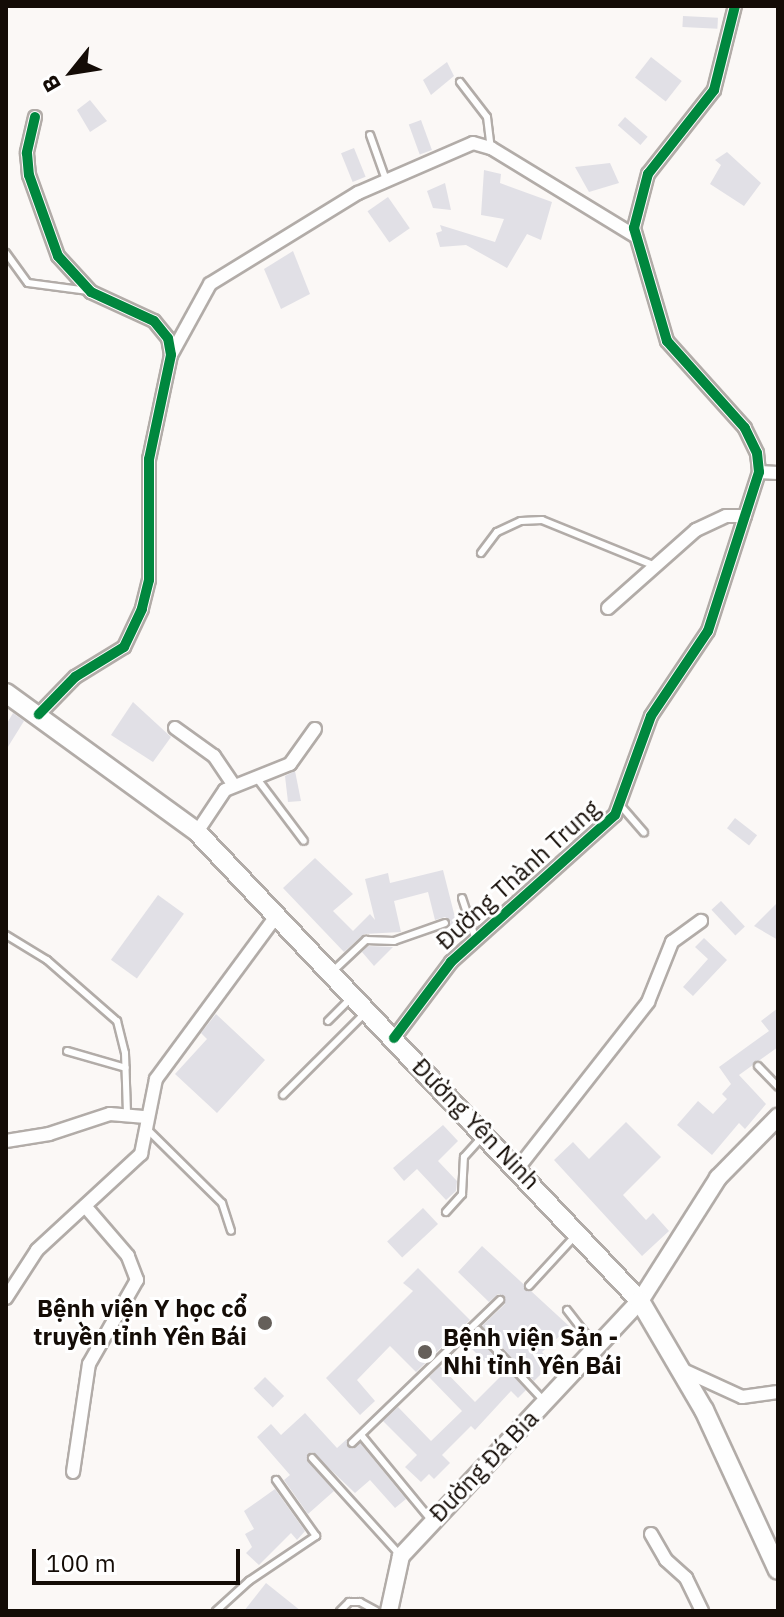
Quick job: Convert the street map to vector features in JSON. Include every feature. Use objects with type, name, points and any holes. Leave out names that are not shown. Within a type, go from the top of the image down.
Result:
[{"type":"main road","name":"Đường Yên Ninh","points":[[6,693],[39,714],[197,832],[485,1133],[640,1301],[704,1410],[778,1570]]},
{"type":"street","points":[[735,6],[714,90],[648,174],[638,201],[635,236],[667,341],[745,428],[759,472],[778,473]]},
{"type":"street","points":[[35,117],[27,153],[29,175],[58,256],[91,292],[154,321],[168,338],[171,355]]},
{"type":"street","points":[[39,714],[66,684],[124,647],[142,609],[149,580],[149,459],[171,355],[210,284],[358,193],[473,143],[491,148],[635,236]]},
{"type":"street","name":"Đường Thành Trung","points":[[394,1038],[443,972],[598,833],[621,806],[651,716],[704,642],[759,472]]},
{"type":"street","points":[[608,608],[696,530],[726,516],[745,516]]},
{"type":"street","points":[[175,728],[220,762],[233,784]]},
{"type":"street","points":[[197,832],[233,784],[294,760],[315,729]]},
{"type":"street","points":[[6,1298],[25,1263],[141,1154],[162,1069],[276,916]]},
{"type":"street","points":[[518,1168],[648,1002],[672,942],[701,921]]},
{"type":"street","points":[[6,1141],[127,1114],[147,1124]]},
{"type":"street","name":"Đường Đá Bia","points":[[389,1611],[401,1556],[640,1301],[718,1178],[778,1117]]},
{"type":"street","points":[[73,1472],[89,1364],[137,1280],[128,1256],[85,1206]]},
{"type":"street","points":[[683,1370],[742,1397],[778,1392]]},
{"type":"street","points":[[651,1534],[666,1560],[686,1578],[702,1611]]},
{"type":"lane","points":[[460,82],[487,117],[491,148]]},
{"type":"lane","points":[[370,135],[387,183]]},
{"type":"lane","points":[[6,253],[28,283],[91,292]]},
{"type":"lane","points":[[481,553],[497,532],[521,521],[542,520],[653,565]]},
{"type":"lane","points":[[255,776],[304,841]]},
{"type":"lane","points":[[621,806],[641,823],[644,832]]},
{"type":"lane","points":[[462,898],[476,940]]},
{"type":"lane","points":[[330,974],[366,940],[394,941],[445,923]]},
{"type":"lane","points":[[6,935],[47,960],[117,1021],[126,1068],[127,1114]]},
{"type":"lane","points":[[328,1021],[352,996]]},
{"type":"lane","points":[[283,1095],[367,1011]]},
{"type":"lane","points":[[67,1051],[126,1068]]},
{"type":"lane","points":[[758,1066],[778,1087]]},
{"type":"lane","points":[[147,1124],[222,1203],[231,1231]]},
{"type":"lane","points":[[446,1212],[462,1194],[464,1157],[485,1133]]},
{"type":"lane","points":[[529,1286],[578,1232]]},
{"type":"lane","points":[[352,1443],[500,1300]]},
{"type":"lane","points":[[567,1310],[597,1349]]},
{"type":"lane","points":[[478,1330],[545,1402]]},
{"type":"lane","points":[[361,1435],[432,1521]]},
{"type":"lane","points":[[312,1458],[401,1556]]},
{"type":"lane","points":[[216,1611],[249,1581],[316,1536],[276,1480]]},
{"type":"lane","points":[[340,1611],[349,1602],[360,1602],[376,1611]]},
{"type":"building","points":[[683,16],[718,18],[717,29],[682,27]]},
{"type":"building","points":[[651,57],[682,81],[666,101],[635,77]]},
{"type":"building","points":[[447,62],[454,76],[431,95],[423,80]]},
{"type":"building","points":[[90,100],[107,121],[90,132],[77,110]]},
{"type":"building","points":[[625,117],[648,137],[640,145],[618,125]]},
{"type":"building","points":[[421,120],[432,150],[420,155],[409,124]]},
{"type":"building","points":[[354,148],[366,177],[353,182],[341,153]]},
{"type":"building","points":[[727,152],[761,183],[744,206],[710,184],[721,165],[715,160]]},
{"type":"building","points":[[610,163],[619,183],[589,192],[575,167]]},
{"type":"building","points":[[484,170],[501,174],[500,183],[552,202],[541,240],[527,234],[507,268],[466,245],[440,247],[436,233],[442,231],[440,225],[495,242],[504,219],[481,215]]},
{"type":"building","points":[[445,183],[451,210],[433,208],[427,191]]},
{"type":"building","points":[[388,197],[410,228],[389,242],[368,211]]},
{"type":"building","points":[[293,251],[310,294],[281,309],[264,269]]},
{"type":"building","points":[[133,702],[171,737],[153,762],[111,735]]},
{"type":"building","points":[[13,713],[24,721],[6,750],[6,725]]},
{"type":"building","points":[[295,771],[301,801],[288,802],[285,776]]},
{"type":"building","points":[[735,818],[757,835],[749,845],[727,828]]},
{"type":"building","points":[[315,858],[353,894],[333,911],[353,931],[370,914],[375,920],[365,879],[388,873],[390,883],[443,870],[460,937],[440,942],[438,932],[451,922],[445,917],[435,920],[428,892],[394,901],[401,932],[364,934],[344,952],[283,888]]},
{"type":"building","points":[[158,895],[184,914],[137,979],[111,960]]},
{"type":"building","points":[[721,901],[745,927],[735,935],[711,910]]},
{"type":"building","points":[[778,902],[778,940],[754,926]]},
{"type":"building","points":[[704,938],[727,960],[693,996],[683,987],[708,959],[695,947]]},
{"type":"building","points":[[368,946],[393,947],[374,966],[362,952]]},
{"type":"building","points":[[778,1008],[778,1047],[739,1075],[766,1104],[745,1129],[739,1123],[712,1155],[677,1125],[698,1101],[713,1114],[727,1099],[722,1094],[731,1084],[719,1067],[769,1031],[761,1021]]},
{"type":"building","points":[[216,1014],[265,1060],[217,1113],[175,1074],[207,1039],[201,1033]]},
{"type":"building","points":[[626,1122],[661,1157],[623,1195],[646,1220],[653,1213],[669,1231],[642,1256],[554,1160],[573,1142],[589,1159]]},
{"type":"building","points":[[443,1125],[458,1141],[438,1161],[457,1181],[456,1191],[446,1200],[417,1169],[404,1181],[393,1168]]},
{"type":"building","points":[[423,1208],[438,1224],[402,1258],[387,1241]]},
{"type":"building","points":[[482,1246],[581,1337],[574,1344],[563,1333],[542,1352],[552,1363],[534,1381],[482,1326],[505,1304],[505,1296],[498,1294],[489,1302],[458,1272]]},
{"type":"building","points":[[418,1268],[470,1320],[416,1372],[390,1346],[357,1380],[375,1401],[360,1415],[326,1378],[413,1291],[403,1283]]},
{"type":"building","points":[[474,1334],[526,1390],[518,1398],[511,1391],[475,1430],[471,1426],[442,1455],[450,1463],[434,1479],[429,1474],[421,1482],[405,1467],[417,1455],[383,1421],[398,1407],[431,1441],[462,1411],[429,1377],[440,1366],[475,1402],[500,1377],[465,1342]]},
{"type":"building","points":[[265,1377],[284,1396],[273,1407],[254,1388]]},
{"type":"building","points":[[305,1413],[337,1448],[347,1439],[350,1448],[360,1443],[406,1499],[395,1508],[370,1480],[355,1493],[312,1452],[307,1461],[334,1491],[308,1514],[284,1480],[290,1475],[257,1437],[271,1424],[281,1435]]},
{"type":"building","points":[[275,1489],[305,1531],[297,1540],[291,1533],[259,1565],[246,1553],[252,1547],[245,1534],[254,1529],[244,1511]]},
{"type":"building","points":[[266,1583],[301,1611],[244,1611]]},
{"type":"cycle path","points":[[394,1038],[451,962],[615,815],[651,716],[708,631],[759,472],[757,453],[745,428],[667,341],[634,228],[648,174],[714,90],[735,6]]},
{"type":"cycle path","points":[[35,117],[27,153],[29,175],[58,256],[91,292],[154,321],[168,338],[171,355],[149,459],[149,580],[142,609],[124,647],[75,677],[39,714]]},
{"type":"place","name":"Bệnh viện Y học cổ truyền tỉnh Yên Bái","points":[[265,1323]]},
{"type":"place","name":"Bệnh viện Sản - Nhi tỉnh Yên Bái","points":[[425,1352]]}]
